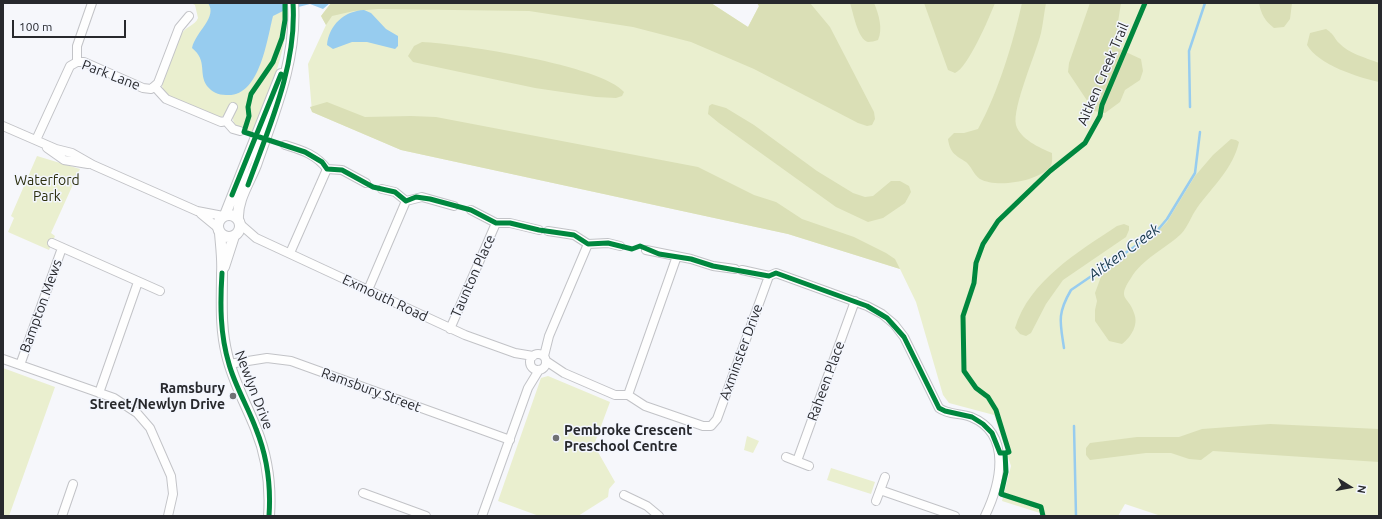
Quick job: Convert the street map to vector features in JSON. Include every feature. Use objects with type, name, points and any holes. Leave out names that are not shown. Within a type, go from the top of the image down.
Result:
[{"type":"street","points":[[77,62],[77,46],[92,3]]},
{"type":"street","points":[[197,211],[227,237],[235,235],[239,222],[238,205],[248,185],[283,87],[291,44],[293,3]]},
{"type":"street","name":"Park Lane","points":[[39,142],[68,69],[77,62],[84,62],[143,88],[155,87],[160,80],[179,28],[189,16]]},
{"type":"street","points":[[219,231],[219,221],[224,216],[282,72],[291,44]]},
{"type":"street","points":[[155,87],[162,96],[170,101],[217,121],[226,121],[233,129],[240,131]]},
{"type":"street","points":[[226,121],[233,107]]},
{"type":"street","points":[[3,126],[39,142],[72,153],[93,165],[197,211],[224,216],[232,215],[239,222]]},
{"type":"street","points":[[285,145],[314,156],[322,162],[326,169]]},
{"type":"street","points":[[326,169],[342,170],[366,183]]},
{"type":"street","points":[[290,253],[326,169]]},
{"type":"street","points":[[382,189],[395,192],[406,201]]},
{"type":"street","points":[[406,201],[422,197],[454,206]]},
{"type":"street","points":[[368,290],[406,201]]},
{"type":"street","name":"Taunton Place","points":[[470,210],[496,223],[510,223],[539,230]]},
{"type":"street","name":"Exmouth Road","points":[[239,222],[256,238]]},
{"type":"street","name":"Taunton Place","points":[[450,329],[496,223]]},
{"type":"street","name":"Newlyn Drive","points":[[219,231],[222,273],[221,314],[229,364],[257,430],[264,454],[269,482],[269,516]]},
{"type":"street","points":[[548,231],[574,235],[588,244],[608,244],[620,246]]},
{"type":"street","name":"Exmouth Road","points":[[235,235],[256,238],[450,329],[538,362],[615,395],[628,395],[645,406],[703,426],[711,426]]},
{"type":"street","name":"Newlyn Drive","points":[[222,273],[235,235]]},
{"type":"street","name":"Bampton Mews","points":[[52,243],[160,292]]},
{"type":"street","points":[[482,516],[538,362],[588,244]]},
{"type":"street","name":"Bampton Mews","points":[[20,365],[62,248]]},
{"type":"street","points":[[646,250],[677,256],[713,266],[739,269],[769,276],[776,273],[855,301],[882,314],[898,329],[939,408],[945,412],[972,417],[983,424],[992,433],[1000,453],[1000,468],[998,482],[985,516]]},
{"type":"street","points":[[628,395],[677,256]]},
{"type":"street","name":"Axminster Drive","points":[[711,426],[717,419],[769,276]]},
{"type":"street","points":[[99,393],[138,282]]},
{"type":"street","name":"Raheen Place","points":[[797,462],[855,301]]},
{"type":"street","name":"Ramsbury Street","points":[[229,364],[263,358],[291,361],[510,440]]},
{"type":"street","points":[[3,359],[99,393],[130,407],[150,428],[171,476],[172,494],[168,516]]},
{"type":"street","points":[[786,458],[809,466]]},
{"type":"street","points":[[876,501],[885,477]]},
{"type":"street","points":[[62,516],[74,484]]},
{"type":"street","points":[[880,490],[955,516]]},
{"type":"street","points":[[363,493],[426,516]]},
{"type":"street","points":[[624,495],[647,506],[659,516]]},
{"type":"green space","points":[[191,3],[288,3],[285,38],[277,70],[253,133],[236,126],[233,116],[226,114],[220,118],[167,96],[163,91],[162,85],[181,35],[197,21],[198,18],[195,5]]},
{"type":"green space","points":[[331,3],[711,3],[748,27],[759,6],[757,3],[1379,3],[1379,516],[1161,516],[1125,504],[1118,516],[1040,516],[1040,513],[1002,501],[1011,466],[994,415],[949,403],[943,395],[916,302],[900,269],[788,234],[401,150],[312,112],[308,64],[326,25],[321,16]]},
{"type":"green space","points":[[331,3],[711,3],[748,27],[759,6],[757,3],[810,3],[830,27],[874,112],[875,119],[872,125],[867,126],[858,123],[754,69],[691,42],[633,27],[529,11],[378,9],[354,11],[332,16],[326,25],[321,16]]},
{"type":"green space","points":[[850,3],[874,3],[880,22],[878,40],[868,42],[864,40],[856,25]]},
{"type":"green space","points":[[924,3],[995,3],[972,53],[966,62],[955,73],[948,70]]},
{"type":"green space","points":[[1022,3],[1046,3],[1041,33],[1018,106],[1016,125],[1018,130],[1026,139],[1036,146],[1052,153],[1052,162],[1050,167],[1044,172],[1026,180],[1006,183],[987,182],[980,179],[966,162],[952,151],[948,139],[954,133],[964,133],[978,129],[992,100],[1004,68]]},
{"type":"green space","points":[[1090,3],[1121,3],[1115,41],[1117,48],[1141,59],[1143,71],[1140,80],[1125,90],[1120,102],[1105,113],[1094,111],[1068,72],[1069,63]]},
{"type":"green space","points":[[1259,3],[1292,3],[1290,19],[1284,27],[1274,28],[1264,17]]},
{"type":"green space","points":[[1326,29],[1347,50],[1379,63],[1379,82],[1339,69],[1320,59],[1313,52],[1307,45],[1310,33]]},
{"type":"green space","points":[[422,42],[497,52],[560,65],[588,73],[610,82],[624,92],[622,96],[616,98],[596,97],[535,88],[413,62],[408,56],[414,46]]},
{"type":"green space","points":[[327,102],[365,117],[436,117],[698,167],[754,195],[776,202],[802,219],[854,237],[886,253],[895,259],[900,269],[788,234],[401,150],[312,112],[310,107]]},
{"type":"green space","points":[[712,104],[726,108],[754,125],[817,171],[853,193],[865,197],[873,196],[891,181],[900,181],[909,186],[911,192],[905,203],[883,218],[868,222],[836,207],[719,123],[708,114],[709,106]]},
{"type":"green space","points":[[1231,139],[1239,142],[1232,161],[1197,208],[1188,225],[1181,234],[1141,265],[1124,290],[1125,297],[1132,308],[1136,322],[1131,334],[1122,344],[1109,341],[1095,321],[1097,301],[1095,293],[1102,274],[1151,238],[1167,222],[1195,176],[1213,155]]},
{"type":"green space","name":"Waterford Park","points":[[37,156],[80,169],[51,233],[55,236],[49,250],[8,232],[14,218],[11,216]]},
{"type":"green space","points":[[1124,224],[1129,226],[1126,237],[1063,280],[1046,304],[1031,333],[1026,336],[1020,334],[1015,328],[1022,311],[1031,296],[1043,282],[1071,257],[1117,226]]},
{"type":"green space","points":[[3,368],[55,387],[9,516],[3,516]]},
{"type":"green space","points":[[548,376],[610,402],[594,445],[615,482],[609,489],[608,497],[578,516],[539,516],[498,501],[541,378]]},
{"type":"green space","points":[[1270,424],[1379,429],[1379,462],[1213,451],[1201,460],[1189,459],[1171,453],[1146,453],[1090,460],[1086,455],[1086,448],[1090,443],[1137,437],[1179,437],[1202,429]]},
{"type":"green space","points":[[747,436],[759,441],[753,453],[744,450]]},
{"type":"green space","points":[[831,468],[875,482],[871,494],[827,480]]},
{"type":"water","points":[[208,3],[330,3],[323,9],[310,4],[283,11],[273,16],[260,65],[254,77],[247,87],[238,93],[226,95],[215,93],[207,86],[204,81],[200,58],[192,48],[210,14]]},
{"type":"water","points":[[364,10],[371,13],[386,29],[398,36],[398,46],[395,49],[367,42],[352,42],[333,49],[327,45],[331,31],[339,20],[350,13]]},
{"type":"waterway","name":"Aitken Creek","points":[[1190,107],[1189,51],[1205,3]]},
{"type":"waterway","name":"Aitken Creek","points":[[1064,348],[1061,331],[1061,318],[1063,306],[1071,290],[1156,232],[1167,219],[1195,173],[1200,132]]},
{"type":"waterway","name":"Aitken Creek","points":[[1074,426],[1076,516]]},
{"type":"cycle path","points":[[285,3],[285,20],[282,38],[273,62],[251,94],[248,107],[249,116],[244,132],[305,152],[322,162],[327,169],[342,170],[373,187],[395,192],[406,201],[416,197],[430,199],[471,210],[496,223],[510,223],[539,230],[574,235],[588,244],[608,243],[632,249],[640,246],[659,254],[691,259],[713,266],[769,276],[776,273],[867,306],[887,318],[904,337],[939,408],[945,411],[972,417],[983,424],[992,433],[1000,453],[1005,453]]},
{"type":"cycle path","points":[[248,185],[273,119],[286,73],[291,50],[293,3]]},
{"type":"cycle path","name":"Aitken Creek Trail","points":[[1043,516],[1041,507],[1001,494],[1006,472],[1005,453],[1009,452],[996,410],[988,397],[976,388],[964,371],[963,316],[974,283],[976,263],[983,244],[998,221],[1050,171],[1085,143],[1100,116],[1102,105],[1145,3]]},
{"type":"cycle path","points":[[232,195],[281,74]]},
{"type":"cycle path","points":[[222,273],[222,330],[226,353],[238,388],[253,421],[263,450],[269,483],[269,516]]},
{"type":"place","name":"Ramsbury Street/Newlyn Drive","points":[[233,396]]},
{"type":"place","name":"Pembroke Crescent Preschool Centre","points":[[556,438]]}]
